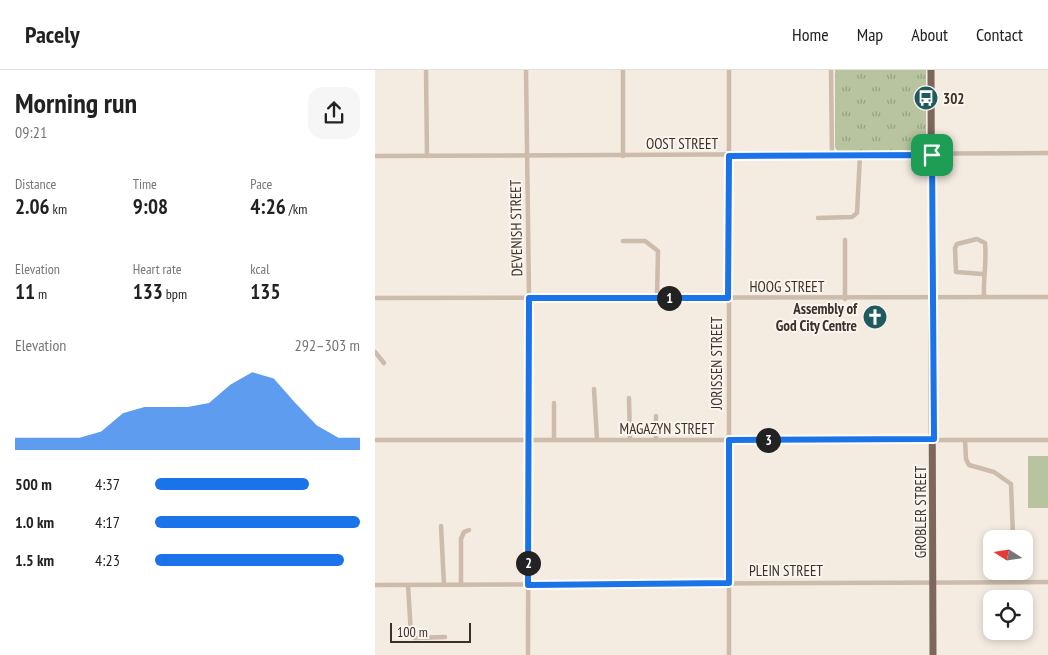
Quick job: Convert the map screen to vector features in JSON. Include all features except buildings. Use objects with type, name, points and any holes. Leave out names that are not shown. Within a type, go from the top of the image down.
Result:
[{"type":"main road","name":"GROBLER STREET","points":[[931,70],[934,439],[933,655]]},
{"type":"street","points":[[426,70],[427,156]]},
{"type":"street","name":"DEVENISH STREET","points":[[526,70],[529,298],[528,655]]},
{"type":"street","points":[[623,70],[623,156]]},
{"type":"street","name":"JORISSEN STREET","points":[[729,70],[729,655]]},
{"type":"street","points":[[831,70],[832,156]]},
{"type":"street","name":"OOST STREET","points":[[375,156],[832,156],[1048,153]]},
{"type":"street","points":[[817,218],[853,217],[857,214],[860,155]]},
{"type":"street","points":[[845,240],[845,299]]},
{"type":"street","points":[[983,274],[956,272],[955,248],[957,244],[973,240],[984,242],[984,296]]},
{"type":"street","points":[[623,241],[645,241],[658,251],[657,298]]},
{"type":"street","name":"HOOG STREET","points":[[375,298],[933,299],[984,296],[1048,297]]},
{"type":"street","points":[[375,352],[384,362]]},
{"type":"street","points":[[594,389],[597,440]]},
{"type":"street","points":[[629,398],[631,440]]},
{"type":"street","points":[[553,403],[554,440]]},
{"type":"street","points":[[656,416],[656,440]]},
{"type":"street","name":"MAGAZYN STREET","points":[[375,440],[1048,440]]},
{"type":"street","points":[[965,440],[966,459],[969,465],[994,472],[1011,484],[1013,530]]},
{"type":"street","points":[[441,526],[444,585]]},
{"type":"street","points":[[461,585],[461,540],[464,532],[469,530]]},
{"type":"street","name":"PLEIN STREET","points":[[375,585],[1048,582]]},
{"type":"street","points":[[408,585],[411,635],[415,638],[445,637]]},
{"type":"green space","points":[[835,70],[926,70],[926,148],[924,151],[838,153],[835,147]]},
{"type":"green space","points":[[1028,456],[1048,456],[1048,508],[1028,508]]},
{"type":"place","name":"302","points":[[926,98]]},
{"type":"place","name":"Assembly of God City Centre","points":[[875,317]]},
{"type":"route","points":[[932,155],[934,439],[729,440],[729,583],[528,585],[529,298],[728,298],[729,156],[932,155]]}]
